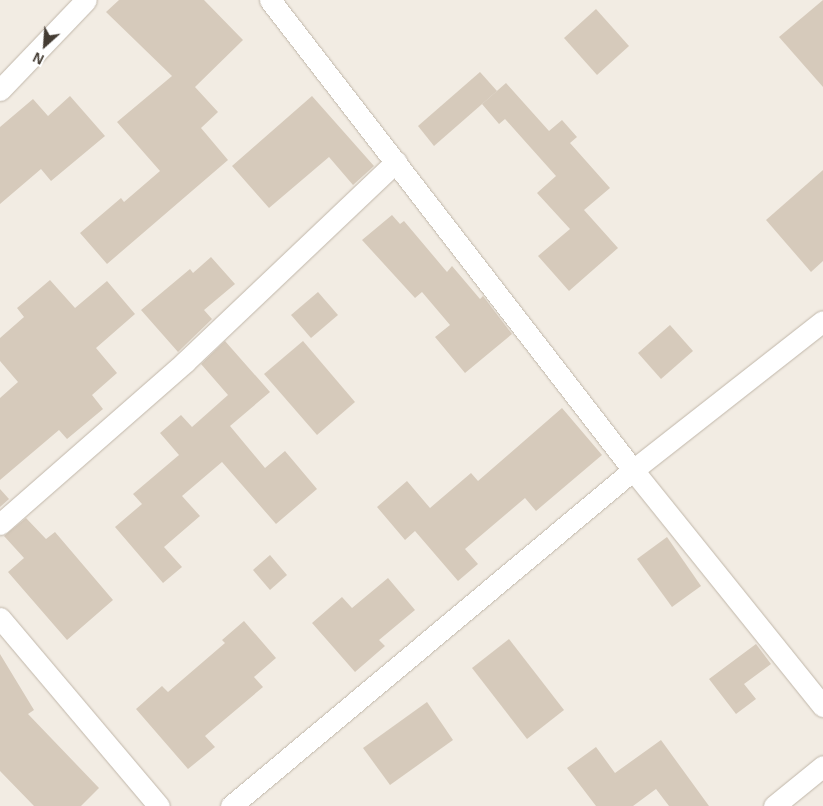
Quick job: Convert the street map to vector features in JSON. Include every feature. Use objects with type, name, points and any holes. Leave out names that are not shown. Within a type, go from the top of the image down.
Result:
[{"type":"street","points":[[0,90],[86,0]]},
{"type":"street","points":[[270,0],[633,470],[823,706]]},
{"type":"street","points":[[0,524],[185,362],[396,162]]},
{"type":"street","points":[[231,806],[633,470],[823,321]]},
{"type":"street","points":[[0,618],[159,806]]},
{"type":"street","points":[[774,806],[823,766]]},
{"type":"building","points":[[119,0],[204,0],[243,40],[195,87],[218,112],[201,128],[228,160],[107,264],[80,233],[121,198],[124,202],[160,171],[117,122],[172,76],[106,12]]},
{"type":"building","points":[[823,0],[823,87],[779,37]]},
{"type":"building","points":[[596,9],[629,46],[597,75],[564,38]]},
{"type":"building","points":[[480,72],[497,91],[434,146],[418,126]]},
{"type":"building","points":[[506,83],[549,131],[562,120],[577,137],[570,143],[610,188],[584,210],[618,248],[569,291],[538,256],[570,229],[537,193],[556,176],[505,119],[499,124],[482,104]]},
{"type":"building","points":[[70,96],[105,136],[51,181],[41,169],[0,204],[0,127],[33,99],[48,116]]},
{"type":"building","points":[[312,96],[374,166],[353,185],[329,157],[269,208],[232,166]]},
{"type":"building","points":[[823,170],[823,261],[811,272],[766,220]]},
{"type":"building","points":[[392,215],[400,224],[404,221],[447,272],[452,266],[480,299],[483,296],[512,334],[465,373],[435,337],[450,325],[422,292],[415,298],[362,240]]},
{"type":"building","points":[[211,257],[235,284],[204,310],[212,319],[178,352],[141,310],[190,269],[193,273]]},
{"type":"building","points":[[50,280],[75,308],[107,281],[135,314],[96,348],[117,373],[92,395],[103,409],[67,439],[59,430],[0,480],[0,398],[18,382],[0,361],[0,338],[24,317],[17,308]]},
{"type":"building","points":[[318,292],[338,315],[311,338],[291,315]]},
{"type":"building","points":[[670,325],[693,351],[661,379],[638,353]]},
{"type":"building","points":[[225,341],[270,392],[230,426],[265,468],[285,451],[317,489],[276,524],[222,462],[182,496],[200,516],[164,547],[182,567],[163,583],[115,527],[142,504],[133,494],[179,455],[160,433],[181,415],[192,427],[228,395],[201,364]]},
{"type":"building","points":[[303,341],[355,402],[317,435],[264,374]]},
{"type":"building","points":[[562,408],[602,455],[536,511],[525,498],[465,549],[478,564],[458,581],[415,531],[405,540],[377,507],[407,481],[430,508],[471,473],[478,481]]},
{"type":"building","points":[[0,489],[9,499],[0,507]]},
{"type":"building","points":[[26,518],[46,539],[55,532],[113,600],[67,640],[8,572],[24,558],[4,536]]},
{"type":"building","points":[[667,537],[701,586],[672,607],[637,559]]},
{"type":"building","points":[[270,555],[287,575],[270,590],[253,570]]},
{"type":"building","points":[[388,578],[415,610],[379,640],[385,646],[355,672],[312,623],[342,597],[352,608]]},
{"type":"building","points":[[244,621],[276,658],[254,677],[263,687],[205,736],[215,747],[188,769],[136,709],[162,686],[168,692],[225,643],[222,640]]},
{"type":"building","points":[[509,639],[564,710],[527,739],[472,668]]},
{"type":"building","points":[[756,644],[771,664],[744,684],[756,699],[736,714],[709,679]]},
{"type":"building","points":[[0,654],[34,710],[28,714],[99,788],[81,806],[34,806],[0,771]]},
{"type":"building","points":[[427,702],[453,740],[390,785],[363,748]]},
{"type":"building","points":[[661,740],[709,806],[669,806],[656,789],[633,806],[596,806],[567,768],[596,747],[615,773]]}]
